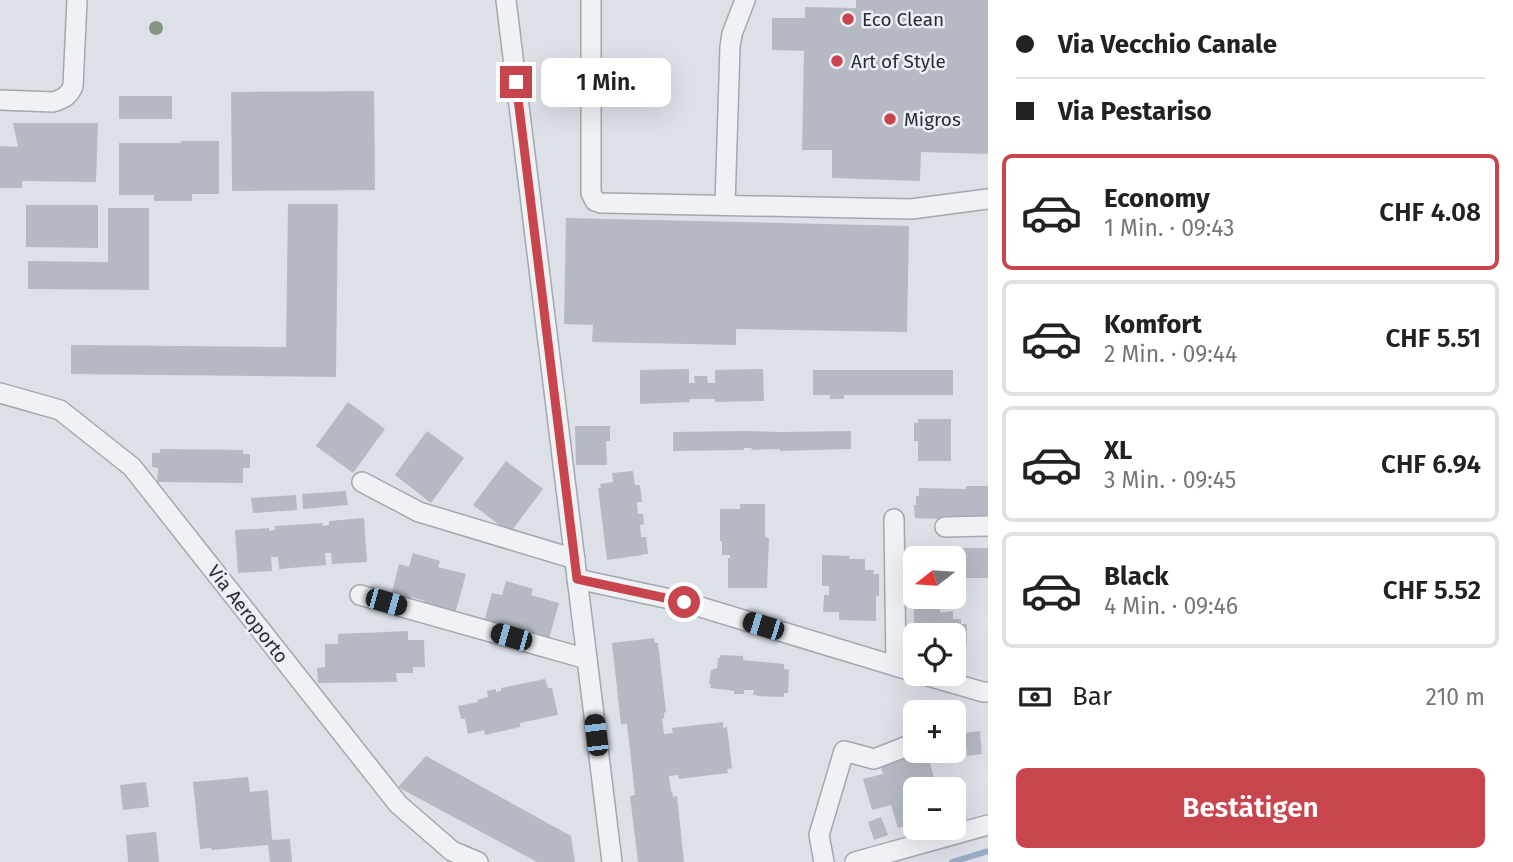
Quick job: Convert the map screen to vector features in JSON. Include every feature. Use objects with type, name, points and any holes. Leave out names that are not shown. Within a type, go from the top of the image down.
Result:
[{"type":"street","points":[[0,100],[53,102],[61,100],[71,92],[77,0]]},
{"type":"street","points":[[506,0],[612,862]]},
{"type":"street","points":[[591,0],[593,199],[601,203],[911,209],[988,199]]},
{"type":"street","points":[[725,205],[730,47],[744,0]]},
{"type":"street","name":"Via Aeroporto","points":[[0,393],[60,411],[132,467],[398,804],[452,851],[478,862]]},
{"type":"street","points":[[362,482],[419,512],[575,559]]},
{"type":"street","points":[[894,519],[903,632]]},
{"type":"street","points":[[945,527],[988,526]]},
{"type":"street","points":[[577,579],[684,602],[903,668]]},
{"type":"street","points":[[360,595],[587,659]]},
{"type":"street","points":[[962,686],[988,692]]},
{"type":"street","points":[[824,862],[819,835],[844,751],[874,759],[903,748]]},
{"type":"street","points":[[855,862],[988,825]]},
{"type":"building","points":[[856,0],[988,0],[988,154],[921,152],[920,181],[832,178],[832,150],[802,150],[804,51],[772,50],[772,18],[805,18],[805,7],[856,8]]},
{"type":"building","points":[[374,91],[375,190],[232,191],[231,92]]},
{"type":"building","points":[[119,96],[172,96],[172,119],[119,119]]},
{"type":"building","points":[[13,123],[98,123],[96,182],[22,181],[22,188],[0,188],[0,146],[18,147]]},
{"type":"building","points":[[219,141],[219,194],[192,194],[192,201],[154,201],[154,195],[119,195],[119,143]]},
{"type":"building","points":[[288,204],[338,204],[336,377],[71,374],[71,345],[286,347]]},
{"type":"building","points":[[26,205],[98,205],[98,248],[26,247]]},
{"type":"building","points":[[108,208],[149,208],[149,290],[28,289],[28,261],[108,262]]},
{"type":"building","points":[[566,218],[909,226],[907,332],[736,329],[736,345],[592,342],[593,325],[564,324]]},
{"type":"building","points":[[689,369],[689,383],[695,383],[694,376],[707,376],[708,383],[715,383],[715,370],[763,369],[764,401],[715,402],[715,399],[689,399],[690,402],[640,404],[640,370]]},
{"type":"building","points":[[813,370],[953,370],[953,395],[844,395],[844,399],[830,399],[830,395],[813,395]]},
{"type":"building","points":[[348,402],[385,429],[353,473],[316,446]]},
{"type":"building","points":[[918,419],[951,419],[951,461],[918,461],[914,423],[918,423]]},
{"type":"building","points":[[575,426],[610,426],[610,441],[606,441],[607,465],[576,465]]},
{"type":"building","points":[[427,431],[464,458],[431,503],[395,475]]},
{"type":"building","points":[[851,431],[851,449],[780,451],[744,448],[673,451],[673,432]]},
{"type":"building","points":[[160,449],[243,450],[243,454],[250,454],[250,468],[243,468],[243,483],[157,482],[158,468],[152,467],[152,453],[160,453]]},
{"type":"building","points":[[506,461],[543,489],[510,533],[473,505]]},
{"type":"building","points":[[633,471],[635,485],[640,485],[642,502],[637,502],[638,514],[643,514],[641,537],[646,537],[648,554],[607,560],[598,488],[601,488],[600,484],[613,482],[612,473]]},
{"type":"building","points":[[966,486],[988,486],[988,518],[915,518],[914,505],[916,496],[919,496],[919,488],[966,489]]},
{"type":"building","points":[[346,491],[348,505],[303,509],[302,494]]},
{"type":"building","points":[[296,495],[297,510],[253,513],[251,498]]},
{"type":"building","points":[[740,504],[765,504],[765,537],[769,538],[767,588],[728,588],[730,555],[722,555],[720,509],[740,509]]},
{"type":"building","points":[[364,518],[367,562],[332,564],[331,553],[325,553],[326,565],[279,569],[278,557],[271,557],[272,571],[238,573],[235,530],[269,528],[269,531],[275,530],[275,526],[322,523],[323,526],[329,525],[329,521]]},
{"type":"building","points":[[966,548],[988,548],[988,578],[966,578]]},
{"type":"building","points":[[413,553],[440,561],[438,567],[466,574],[455,614],[424,605],[425,601],[411,597],[410,602],[391,596],[399,564],[409,567]]},
{"type":"building","points":[[822,555],[865,559],[865,570],[874,570],[873,574],[879,574],[876,621],[839,620],[839,612],[823,612],[824,595],[829,595],[829,586],[822,586]]},
{"type":"building","points":[[506,581],[533,589],[531,595],[559,603],[548,642],[483,625],[492,593],[502,595]]},
{"type":"building","points":[[914,609],[940,609],[940,613],[953,611],[953,619],[961,619],[961,623],[914,623]]},
{"type":"building","points":[[408,631],[408,640],[424,640],[425,667],[413,667],[413,673],[396,673],[397,682],[318,683],[317,668],[325,667],[325,644],[338,644],[338,634]]},
{"type":"building","points":[[654,638],[655,643],[658,643],[666,712],[662,719],[664,734],[673,733],[672,728],[723,722],[723,728],[727,727],[732,768],[727,769],[728,773],[679,779],[678,775],[669,776],[673,797],[677,796],[684,862],[638,862],[630,796],[635,795],[627,724],[621,724],[612,643]]},
{"type":"building","points":[[720,655],[743,656],[743,660],[784,664],[784,669],[789,670],[788,693],[784,693],[784,697],[756,696],[753,695],[754,690],[734,694],[734,691],[710,688],[711,670],[717,668]]},
{"type":"building","points":[[545,679],[548,688],[552,688],[558,715],[520,723],[520,727],[485,735],[484,730],[468,734],[465,719],[461,719],[458,706],[488,697],[487,691],[501,691],[501,688]]},
{"type":"building","points":[[980,731],[982,754],[967,756],[966,733]]},
{"type":"building","points":[[903,755],[903,763],[930,763],[934,777],[903,777],[903,827],[898,828],[891,805],[872,810],[863,779],[883,774],[879,761]]},
{"type":"building","points":[[426,756],[571,836],[575,862],[537,862],[398,787]]},
{"type":"building","points":[[248,777],[250,792],[268,790],[272,840],[290,839],[292,862],[270,862],[268,845],[200,849],[193,782]]},
{"type":"building","points":[[146,782],[149,807],[123,810],[120,785]]},
{"type":"building","points":[[881,817],[888,835],[874,840],[868,822]]},
{"type":"building","points":[[156,832],[159,862],[128,862],[126,835]]},
{"type":"waterway","points":[[952,862],[988,851]]},
{"type":"place","name":"Eco Clean","points":[[848,19]]},
{"type":"place","name":"Art of Style","points":[[837,61]]},
{"type":"place","name":"Migros","points":[[890,119]]},
{"type":"route","points":[[516,82],[577,579],[684,602]]}]
